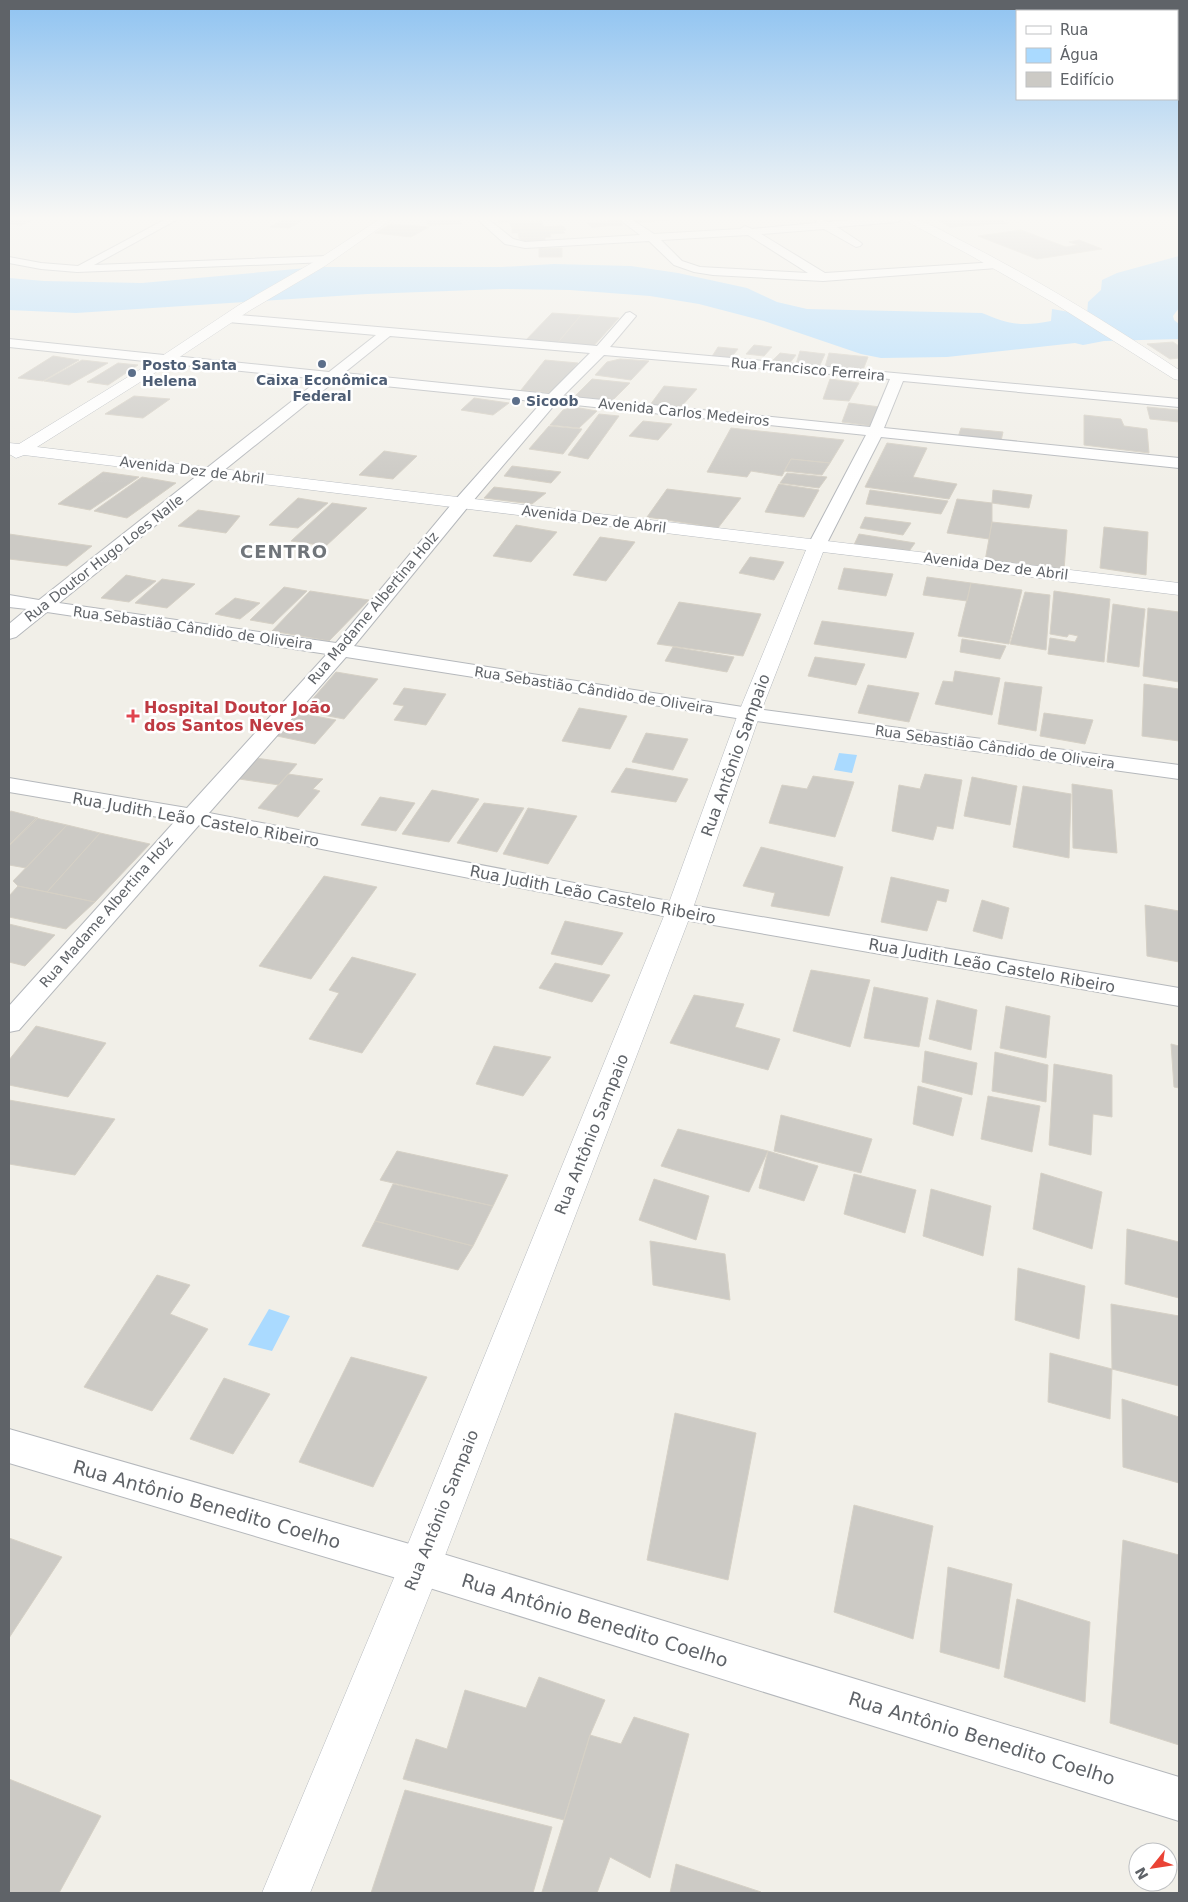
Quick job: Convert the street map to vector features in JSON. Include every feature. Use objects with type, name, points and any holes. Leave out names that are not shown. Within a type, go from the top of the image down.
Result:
[{"type":"street","points":[[13,452],[166,359],[244,308]]},
{"type":"street","points":[[1070,308],[1138,348],[1179,376]]},
{"type":"street","name":"Rua Madame Albertina Holz","points":[[9,1023],[340,650],[461,504],[553,398],[600,351],[630,316]]},
{"type":"street","name":"Rua Francisco Ferreira","points":[[228,318],[898,376],[1179,403]]},
{"type":"street","name":"Rua Doutor Hugo Loes Nalle","points":[[9,633],[386,333]]},
{"type":"street","name":"Avenida Carlos Medeiros","points":[[9,343],[553,398],[875,433],[1179,462]]},
{"type":"street","name":"Rua Antônio Sampaio","points":[[286,1893],[420,1566],[679,911],[749,714],[817,545],[875,433],[898,376]]},
{"type":"street","name":"Avenida Dez de Abril","points":[[13,452],[213,472],[461,504],[1179,588]]},
{"type":"street","name":"Rua Sebastião Cândido de Oliveira","points":[[9,601],[340,650],[749,714],[1179,772]]},
{"type":"street","name":"Rua Judith Leão Castelo Ribeiro","points":[[9,785],[191,816],[679,911],[1179,997]]},
{"type":"street","name":"Rua Antônio Benedito Coelho","points":[[9,1446],[420,1566],[1179,1799]]},
{"type":"water","points":[[9,308],[156,308],[76,313],[9,310]]},
{"type":"water","points":[[713,308],[802,308],[982,313],[1000,320],[1023,324],[1051,321],[1052,309],[1087,315],[1088,308],[1179,308],[1173,316],[1174,320],[1179,324],[1179,339],[1104,341],[1083,345],[1075,343],[947,357],[881,358],[861,354],[764,321]]},
{"type":"water","points":[[839,753],[857,755],[852,773],[834,770]]},
{"type":"water","points":[[269,1309],[290,1316],[272,1351],[248,1345]]},
{"type":"building","points":[[552,313],[581,315],[555,346],[523,343]]},
{"type":"building","points":[[581,315],[619,318],[591,349],[555,346]]},
{"type":"building","points":[[1173,342],[1179,346],[1179,358],[1170,359],[1147,344]]},
{"type":"building","points":[[754,345],[772,347],[764,356],[746,354]]},
{"type":"building","points":[[718,347],[738,349],[729,360],[711,358]]},
{"type":"building","points":[[800,351],[825,354],[819,367],[796,364]]},
{"type":"building","points":[[780,353],[796,355],[789,364],[772,361]]},
{"type":"building","points":[[829,353],[868,357],[863,370],[825,367]]},
{"type":"building","points":[[53,356],[79,360],[43,381],[18,378]]},
{"type":"building","points":[[620,359],[649,361],[631,380],[595,375],[607,362]]},
{"type":"building","points":[[82,360],[108,363],[69,385],[44,381]]},
{"type":"building","points":[[545,360],[578,363],[552,393],[521,390]]},
{"type":"building","points":[[118,363],[138,365],[108,385],[87,382]]},
{"type":"building","points":[[592,379],[630,383],[612,401],[574,397]]},
{"type":"building","points":[[830,379],[859,383],[849,401],[823,399]]},
{"type":"building","points":[[664,386],[697,389],[680,408],[650,405]]},
{"type":"building","points":[[134,396],[170,399],[143,418],[105,414]]},
{"type":"building","points":[[474,398],[509,403],[493,415],[461,410]]},
{"type":"building","points":[[849,403],[880,407],[872,426],[842,422]]},
{"type":"building","points":[[574,407],[597,411],[579,428],[550,425],[563,410]]},
{"type":"building","points":[[1147,407],[1179,410],[1179,422],[1150,419]]},
{"type":"building","points":[[599,414],[619,416],[588,459],[568,455]]},
{"type":"building","points":[[1084,415],[1121,419],[1124,426],[1147,429],[1149,453],[1084,445]]},
{"type":"building","points":[[643,421],[672,424],[658,440],[629,436]]},
{"type":"building","points":[[549,426],[582,429],[563,454],[529,449]]},
{"type":"building","points":[[731,428],[844,440],[830,463],[791,459],[782,476],[751,471],[747,477],[707,472]]},
{"type":"building","points":[[961,428],[1003,432],[1001,441],[958,437]]},
{"type":"building","points":[[887,443],[927,448],[913,477],[957,484],[949,499],[865,487]]},
{"type":"building","points":[[384,451],[417,456],[393,479],[359,475]]},
{"type":"building","points":[[791,459],[830,463],[822,475],[784,471]]},
{"type":"building","points":[[512,466],[561,472],[551,483],[504,476]]},
{"type":"building","points":[[103,472],[139,477],[90,510],[58,504]]},
{"type":"building","points":[[787,473],[827,477],[819,488],[780,483]]},
{"type":"building","points":[[142,477],[176,483],[127,518],[94,511]]},
{"type":"building","points":[[779,484],[819,490],[804,517],[765,512]]},
{"type":"building","points":[[494,487],[546,493],[532,504],[484,498]]},
{"type":"building","points":[[667,489],[741,498],[718,528],[647,517]]},
{"type":"building","points":[[870,490],[948,501],[941,514],[866,504]]},
{"type":"building","points":[[993,490],[1032,495],[1029,508],[992,503]]},
{"type":"building","points":[[298,498],[328,503],[298,528],[269,525]]},
{"type":"building","points":[[957,499],[992,503],[992,522],[989,539],[947,533]]},
{"type":"building","points":[[332,503],[367,508],[326,546],[291,541]]},
{"type":"building","points":[[198,510],[240,516],[226,533],[178,526]]},
{"type":"building","points":[[865,517],[911,523],[903,535],[860,528]]},
{"type":"building","points":[[992,522],[1067,530],[1064,570],[985,561]]},
{"type":"building","points":[[516,525],[557,532],[531,562],[493,556]]},
{"type":"building","points":[[1104,527],[1148,532],[1146,575],[1100,568]]},
{"type":"building","points":[[9,534],[92,546],[67,566],[9,559]]},
{"type":"building","points":[[859,534],[915,543],[907,554],[853,547]]},
{"type":"building","points":[[600,537],[635,542],[606,581],[573,575]]},
{"type":"building","points":[[750,557],[784,562],[774,580],[739,573]]},
{"type":"building","points":[[844,568],[893,574],[886,596],[838,589]]},
{"type":"building","points":[[126,575],[156,581],[129,602],[101,598]]},
{"type":"building","points":[[927,577],[971,583],[967,601],[923,595]]},
{"type":"building","points":[[162,579],[195,584],[167,608],[135,603]]},
{"type":"building","points":[[971,583],[1022,590],[1009,644],[958,636]]},
{"type":"building","points":[[284,587],[307,591],[273,624],[250,620]]},
{"type":"building","points":[[310,591],[369,600],[329,641],[272,631]]},
{"type":"building","points":[[1054,591],[1110,599],[1104,662],[1048,654],[1050,638],[1075,642],[1078,636],[1069,634],[1067,637],[1050,634]]},
{"type":"building","points":[[1025,592],[1050,595],[1046,650],[1010,644]]},
{"type":"building","points":[[235,598],[260,603],[240,619],[215,614]]},
{"type":"building","points":[[679,602],[761,614],[743,656],[657,644]]},
{"type":"building","points":[[1113,604],[1145,609],[1139,667],[1107,662]]},
{"type":"building","points":[[1148,608],[1179,612],[1179,682],[1143,676]]},
{"type":"building","points":[[822,621],[914,633],[906,658],[814,644]]},
{"type":"building","points":[[962,639],[1006,646],[1000,659],[960,652]]},
{"type":"building","points":[[673,647],[734,657],[727,672],[665,661]]},
{"type":"building","points":[[815,657],[865,664],[856,685],[808,676]]},
{"type":"building","points":[[955,671],[1000,678],[992,715],[935,704],[943,681],[953,682]]},
{"type":"building","points":[[336,672],[378,679],[344,719],[302,711]]},
{"type":"building","points":[[1005,682],[1042,687],[1036,731],[998,724]]},
{"type":"building","points":[[1144,684],[1179,689],[1179,741],[1142,736]]},
{"type":"building","points":[[868,685],[919,693],[909,722],[858,713]]},
{"type":"building","points":[[404,688],[446,694],[426,725],[394,720],[404,706],[393,704]]},
{"type":"building","points":[[579,708],[627,716],[610,749],[562,741]]},
{"type":"building","points":[[299,713],[336,720],[315,744],[277,736]]},
{"type":"building","points":[[1044,713],[1093,720],[1085,744],[1040,736]]},
{"type":"building","points":[[646,733],[688,739],[673,770],[632,762]]},
{"type":"building","points":[[256,758],[297,764],[279,785],[239,779]]},
{"type":"building","points":[[626,768],[688,779],[676,802],[611,792]]},
{"type":"building","points":[[288,774],[323,779],[313,789],[320,791],[298,817],[258,808]]},
{"type":"building","points":[[925,774],[962,780],[953,829],[937,826],[933,840],[892,831],[899,785],[920,789]]},
{"type":"building","points":[[813,776],[854,782],[835,837],[769,823],[782,785],[807,789]]},
{"type":"building","points":[[972,777],[1017,786],[1010,825],[964,816]]},
{"type":"building","points":[[1072,784],[1112,790],[1117,853],[1073,848]]},
{"type":"building","points":[[1023,786],[1071,794],[1069,858],[1013,847]]},
{"type":"building","points":[[432,790],[479,799],[449,842],[402,834]]},
{"type":"building","points":[[380,797],[415,803],[396,831],[361,825]]},
{"type":"building","points":[[484,803],[524,808],[497,852],[457,843]]},
{"type":"building","points":[[528,808],[577,816],[548,864],[503,854]]},
{"type":"building","points":[[9,812],[38,818],[9,846]]},
{"type":"building","points":[[36,818],[67,825],[26,868],[9,865],[9,845]]},
{"type":"building","points":[[67,825],[100,833],[47,892],[18,886],[13,881]]},
{"type":"building","points":[[100,833],[150,844],[95,902],[47,892]]},
{"type":"building","points":[[761,847],[843,867],[829,916],[771,906],[775,893],[743,886]]},
{"type":"building","points":[[324,876],[377,887],[311,979],[259,966]]},
{"type":"building","points":[[891,877],[949,890],[946,902],[937,900],[927,931],[881,922]]},
{"type":"building","points":[[18,886],[95,902],[66,929],[9,917],[9,896]]},
{"type":"building","points":[[982,900],[1009,908],[1002,939],[973,931]]},
{"type":"building","points":[[1145,905],[1179,911],[1179,962],[1147,956]]},
{"type":"building","points":[[565,921],[623,933],[602,965],[551,954]]},
{"type":"building","points":[[9,924],[55,935],[25,966],[9,962]]},
{"type":"building","points":[[352,957],[416,974],[362,1053],[309,1039],[339,993],[329,990]]},
{"type":"building","points":[[555,963],[610,975],[592,1002],[539,988]]},
{"type":"building","points":[[811,970],[870,980],[850,1047],[793,1031]]},
{"type":"building","points":[[874,987],[928,998],[919,1047],[864,1038]]},
{"type":"building","points":[[694,995],[744,1004],[735,1027],[780,1039],[768,1070],[670,1043]]},
{"type":"building","points":[[937,1000],[977,1010],[971,1050],[929,1039]]},
{"type":"building","points":[[1006,1006],[1050,1016],[1046,1058],[1000,1048]]},
{"type":"building","points":[[36,1026],[106,1043],[68,1097],[9,1085],[9,1060]]},
{"type":"building","points":[[1171,1044],[1179,1046],[1179,1088],[1174,1087]]},
{"type":"building","points":[[494,1046],[551,1057],[523,1096],[476,1084]]},
{"type":"building","points":[[925,1051],[977,1063],[972,1095],[922,1082]]},
{"type":"building","points":[[995,1052],[1048,1065],[1046,1102],[992,1091]]},
{"type":"building","points":[[1054,1064],[1112,1075],[1112,1117],[1093,1114],[1091,1155],[1049,1145]]},
{"type":"building","points":[[918,1086],[962,1098],[953,1136],[913,1124]]},
{"type":"building","points":[[988,1096],[1040,1106],[1032,1152],[981,1139]]},
{"type":"building","points":[[9,1100],[115,1119],[75,1175],[9,1164]]},
{"type":"building","points":[[781,1115],[872,1139],[861,1173],[774,1151]]},
{"type":"building","points":[[678,1129],[768,1151],[749,1192],[661,1166]]},
{"type":"building","points":[[397,1151],[508,1175],[493,1206],[380,1180]]},
{"type":"building","points":[[768,1151],[818,1166],[804,1201],[759,1188]]},
{"type":"building","points":[[1041,1173],[1102,1192],[1092,1249],[1033,1229]]},
{"type":"building","points":[[854,1174],[916,1190],[905,1233],[844,1214]]},
{"type":"building","points":[[654,1179],[709,1196],[696,1240],[639,1220]]},
{"type":"building","points":[[393,1184],[493,1206],[473,1246],[375,1221]]},
{"type":"building","points":[[931,1189],[991,1206],[983,1256],[923,1236]]},
{"type":"building","points":[[375,1221],[473,1246],[458,1270],[362,1246]]},
{"type":"building","points":[[1127,1229],[1179,1242],[1179,1298],[1125,1284]]},
{"type":"building","points":[[650,1241],[725,1254],[730,1300],[653,1285]]},
{"type":"building","points":[[1018,1268],[1085,1286],[1079,1339],[1015,1320]]},
{"type":"building","points":[[157,1275],[190,1285],[170,1314],[208,1329],[152,1411],[84,1387]]},
{"type":"building","points":[[1111,1304],[1179,1316],[1179,1386],[1112,1369]]},
{"type":"building","points":[[1050,1353],[1112,1369],[1110,1419],[1048,1402]]},
{"type":"building","points":[[351,1357],[427,1377],[373,1487],[299,1462]]},
{"type":"building","points":[[224,1378],[270,1394],[233,1454],[190,1439]]},
{"type":"building","points":[[1122,1399],[1179,1417],[1179,1483],[1123,1467]]},
{"type":"building","points":[[675,1413],[756,1433],[728,1580],[647,1560]]},
{"type":"building","points":[[854,1505],[933,1526],[913,1639],[834,1612]]},
{"type":"building","points":[[9,1538],[62,1557],[9,1638]]},
{"type":"building","points":[[1123,1540],[1179,1555],[1179,1745],[1110,1723]]},
{"type":"building","points":[[948,1567],[1012,1584],[999,1669],[940,1652]]},
{"type":"building","points":[[1017,1599],[1090,1622],[1085,1702],[1004,1677]]},
{"type":"building","points":[[539,1677],[605,1700],[590,1735],[564,1820],[403,1779],[416,1739],[447,1749],[465,1690],[526,1708]]},
{"type":"building","points":[[634,1717],[689,1734],[650,1878],[610,1857],[597,1893],[542,1892],[590,1735],[621,1744]]},
{"type":"building","points":[[9,1779],[101,1816],[59,1893],[9,1893]]},
{"type":"building","points":[[405,1790],[552,1827],[533,1893],[371,1893]]},
{"type":"building","points":[[676,1864],[761,1892],[761,1893],[670,1893]]},
{"type":"place","name":"Caixa Econômica Federal","points":[[322,364]]},
{"type":"place","name":"Posto Santa Helena","points":[[132,373]]},
{"type":"place","name":"Sicoob","points":[[516,401]]},
{"type":"place","name":"Hospital Doutor João dos Santos Neves","points":[[133,716]]},
{"type":"district","name":"CENTRO","points":[[284,552]]}]
